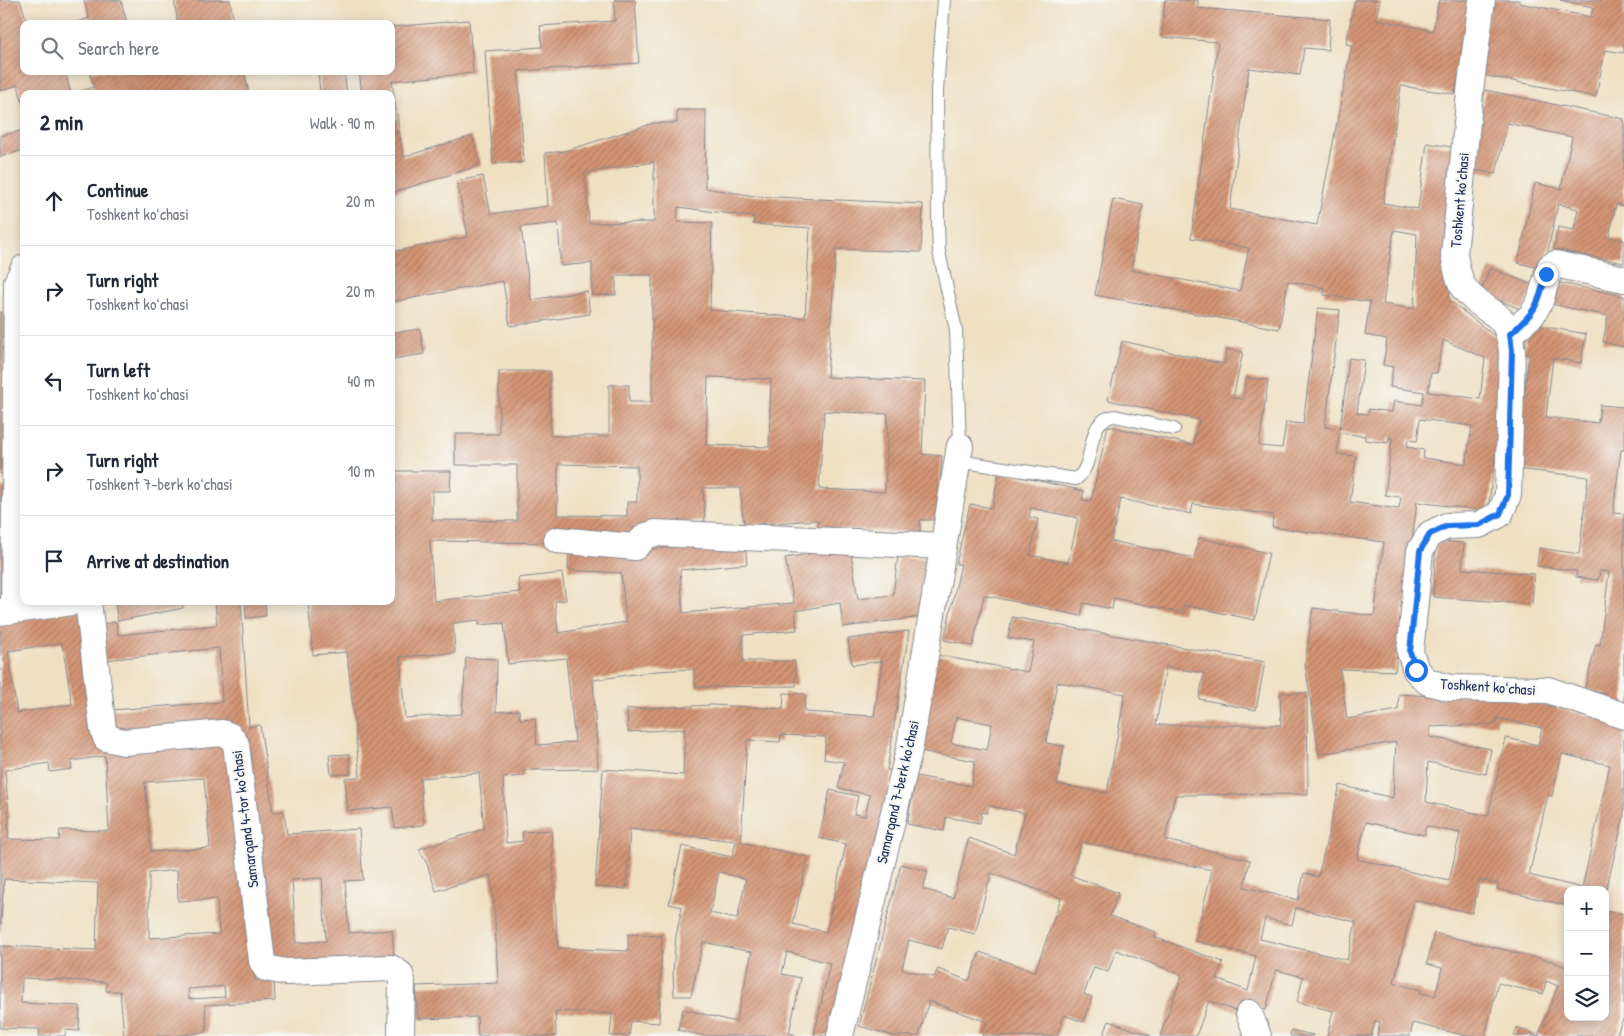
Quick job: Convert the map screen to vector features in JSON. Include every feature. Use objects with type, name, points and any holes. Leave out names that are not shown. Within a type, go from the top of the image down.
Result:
[{"type":"street","name":"Toshkent koʻchasi","points":[[1482,0],[1471,83],[1454,254],[1457,272],[1466,291],[1502,318],[1510,334],[1512,351],[1508,495],[1500,514],[1479,525],[1447,526],[1430,534],[1420,551],[1410,652],[1416,670],[1428,682],[1450,688],[1548,690],[1624,716]]},
{"type":"street","points":[[1510,334],[1532,315],[1540,301],[1550,267],[1555,264],[1624,279]]},
{"type":"street","points":[[20,277],[18,282],[7,611],[50,605]]},
{"type":"street","name":"Samarqand 7-berk ko'chasi","points":[[840,1036],[910,746],[959,453]]},
{"type":"street","points":[[557,540],[635,547],[646,536],[655,533],[943,546]]},
{"type":"street","name":"Samarqand 4-tor koʻchasi","points":[[88,605],[103,729],[106,738],[124,742],[222,733],[230,736],[236,744],[262,961],[266,968],[286,972],[391,968],[400,974],[402,981],[401,1036]]},
{"type":"lane","points":[[944,0],[937,90],[938,225],[939,252],[956,330],[959,453],[1076,479],[1082,475],[1086,468],[1096,428],[1100,422],[1108,417],[1115,416],[1174,429]]},
{"type":"building","points":[[0,0],[20,0],[27,20],[20,20],[20,75],[66,75],[70,90],[20,90],[20,93],[18,85],[0,91]]},
{"type":"building","points":[[84,0],[121,0],[126,20],[83,20],[89,18]]},
{"type":"building","points":[[174,0],[230,0],[233,20],[177,20]]},
{"type":"building","points":[[614,0],[635,0],[639,63],[518,71],[524,162],[493,164],[485,51],[542,47],[540,26],[615,21]]},
{"type":"building","points":[[1165,0],[1198,0],[1198,8],[1330,19],[1328,50],[1304,48],[1300,75],[1249,68],[1230,209],[1317,225],[1352,45],[1346,44],[1355,0],[1380,0],[1376,19],[1433,31],[1439,0],[1473,0],[1455,94],[1401,86],[1383,203],[1418,209],[1427,143],[1457,148],[1449,300],[1505,344],[1502,402],[1488,511],[1417,502],[1395,671],[1340,669],[1347,719],[1398,710],[1399,694],[1432,696],[1496,693],[1624,724],[1624,816],[1607,886],[1582,886],[1610,765],[1562,754],[1552,796],[1548,795],[1529,875],[1574,886],[1564,886],[1564,905],[1497,889],[1498,884],[1480,880],[1472,913],[1414,900],[1394,983],[1421,990],[1420,993],[1435,996],[1442,968],[1427,964],[1434,933],[1551,961],[1564,966],[1564,1021],[1609,1021],[1609,912],[1624,914],[1624,1017],[1616,1036],[1538,1036],[1558,986],[1546,981],[1543,994],[1498,983],[1485,1036],[1467,1036],[1413,1023],[1410,1036],[1377,1036],[1380,1022],[1375,1021],[1371,1036],[1327,1036],[1333,1011],[1297,1002],[1303,977],[1276,970],[1266,1010],[1244,1004],[1241,1013],[1209,1001],[1196,1036],[1160,1036],[1182,975],[1116,950],[1108,972],[1094,967],[1084,994],[1092,997],[1083,1022],[1064,1015],[1057,1036],[982,1036],[987,1022],[929,1001],[919,1036],[894,1036],[859,1026],[901,864],[928,871],[923,889],[953,898],[969,838],[1014,854],[1025,813],[989,806],[987,813],[982,812],[980,823],[946,817],[944,831],[907,824],[916,776],[971,786],[975,761],[919,751],[936,655],[1028,672],[1034,642],[1008,638],[1012,617],[1265,662],[1256,710],[1199,699],[1204,673],[1166,667],[1156,725],[1281,725],[1280,693],[1307,693],[1308,794],[1175,795],[1165,840],[1250,860],[1244,887],[1298,900],[1304,873],[1318,877],[1340,785],[1393,798],[1396,742],[1319,754],[1305,664],[1313,608],[1374,616],[1384,542],[1272,527],[1273,515],[1193,504],[1191,514],[1121,499],[1111,541],[1194,558],[1199,538],[1269,553],[1255,620],[1184,605],[1182,613],[1114,598],[1112,609],[1084,603],[1081,616],[984,595],[973,646],[944,640],[961,564],[956,564],[970,504],[992,508],[999,472],[1084,491],[1082,500],[1091,501],[1108,426],[1193,445],[1199,420],[1108,400],[1122,341],[1224,364],[1227,349],[1243,352],[1233,398],[1243,399],[1246,378],[1268,380],[1259,446],[1282,448],[1286,422],[1303,424],[1318,308],[1340,310],[1325,427],[1340,429],[1349,358],[1364,360],[1357,413],[1368,414],[1369,409],[1392,412],[1394,401],[1422,405],[1424,392],[1390,387],[1393,367],[1383,365],[1387,339],[1365,335],[1370,302],[1324,295],[1325,288],[1288,281],[1279,329],[1095,295],[1113,199],[1143,205],[1131,270],[1240,291],[1249,248],[1191,238],[1218,42],[1162,37]],"holes":[[[1394,230],[1417,234],[1414,309],[1383,304]],[[1443,340],[1485,358],[1480,399],[1428,392],[1431,373],[1437,373]],[[1420,419],[1472,426],[1466,464],[1423,458],[1424,450],[1407,447],[1408,440],[1417,441]],[[1339,433],[1365,436],[1365,440],[1388,443],[1389,437],[1392,438],[1385,495],[1401,497],[1399,509],[1350,502],[1356,456],[1337,454]],[[1031,508],[1078,518],[1068,563],[1030,555],[1038,519],[1029,517]],[[1057,682],[1125,694],[1107,793],[1057,784],[1064,746],[1046,743]],[[956,717],[992,724],[987,750],[951,743]],[[1497,718],[1542,728],[1538,745],[1506,738],[1488,816],[1426,802],[1428,762],[1486,774],[1491,749],[1430,737],[1430,727],[1497,724]],[[1366,822],[1424,835],[1426,826],[1460,833],[1449,881],[1357,859]],[[1082,842],[1212,870],[1195,941],[1256,956],[1248,991],[1217,979],[1223,962],[1154,937],[1156,932],[1110,916],[1118,893],[1070,875]],[[991,873],[1061,898],[1035,972],[980,952],[969,981],[938,969],[934,977],[902,969],[909,940],[942,949],[948,927],[975,934]],[[1296,908],[1356,922],[1347,960],[1260,939],[1265,918],[1292,925]]]},
{"type":"building","points":[[1491,0],[1519,0],[1519,3],[1591,17],[1593,7],[1560,0],[1624,0],[1624,53],[1605,50],[1596,97],[1476,74]]},
{"type":"building","points":[[469,20],[473,73],[392,81],[393,90],[361,90],[360,75],[395,75],[395,27]]},
{"type":"building","points":[[90,75],[245,75],[248,90],[85,90],[94,87]]},
{"type":"building","points":[[318,75],[345,75],[346,90],[320,90]]},
{"type":"building","points":[[1485,90],[1624,119],[1624,206],[1616,204],[1609,237],[1624,240],[1624,263],[1554,249],[1558,227],[1574,230],[1578,209],[1558,204],[1544,269],[1518,263],[1535,183],[1561,189],[1572,137],[1507,123],[1496,174],[1469,169]]},
{"type":"building","points":[[395,102],[403,157],[472,136],[481,165],[395,192]]},
{"type":"building","points":[[677,110],[706,110],[705,188],[755,196],[923,204],[921,252],[836,249],[827,377],[925,381],[922,454],[942,456],[937,520],[920,520],[920,532],[818,528],[818,520],[744,525],[740,488],[703,488],[705,521],[674,524],[673,527],[633,527],[633,539],[554,543],[430,541],[434,601],[520,592],[518,578],[562,573],[566,600],[555,601],[558,633],[626,622],[621,573],[568,570],[569,546],[644,550],[745,541],[747,564],[680,570],[683,613],[794,603],[785,558],[820,552],[851,553],[858,599],[893,595],[898,556],[929,559],[922,617],[843,627],[840,603],[795,611],[797,630],[743,635],[743,661],[795,661],[796,686],[696,687],[694,669],[656,671],[593,680],[598,769],[524,770],[524,776],[503,778],[506,843],[523,841],[522,832],[551,830],[558,948],[628,951],[628,934],[662,936],[659,1023],[631,1021],[629,1036],[610,1036],[612,1014],[555,1011],[556,1036],[478,1036],[477,1017],[418,1019],[416,986],[498,983],[494,901],[490,875],[436,891],[427,864],[419,849],[484,829],[479,773],[420,778],[424,825],[395,828],[392,807],[348,811],[345,778],[360,777],[347,652],[313,655],[308,605],[395,605],[396,471],[451,471],[450,491],[432,491],[432,520],[517,521],[517,465],[455,465],[455,434],[499,434],[499,371],[550,371],[550,436],[609,436],[609,385],[629,385],[629,402],[652,402],[652,275],[616,275],[616,295],[592,295],[592,263],[561,266],[558,223],[521,227],[531,300],[587,291],[590,314],[510,326],[503,281],[395,301],[395,251],[468,237],[457,181],[483,176],[491,214],[548,206],[545,153],[565,151],[654,123],[677,123]],"holes":[[[654,162],[654,222],[589,223],[585,173]],[[678,207],[754,217],[753,224],[810,228],[805,318],[710,310],[712,223],[677,222]],[[708,377],[771,379],[769,447],[706,445]],[[824,411],[888,414],[885,492],[819,489]],[[558,464],[637,466],[637,502],[627,502],[627,516],[557,515]],[[479,620],[479,625],[504,623],[508,664],[566,658],[575,742],[537,745],[535,718],[520,719],[519,710],[496,712],[497,659],[466,658],[462,714],[405,718],[400,657],[455,653],[453,623]]]},
{"type":"building","points":[[20,131],[20,151],[0,157],[0,136]]},
{"type":"building","points":[[1490,268],[1533,285],[1523,310],[1480,293]]},
{"type":"building","points":[[1556,282],[1624,296],[1624,347],[1603,342],[1608,316],[1551,304]]},
{"type":"building","points":[[0,312],[10,313],[13,474],[0,474]]},
{"type":"building","points":[[1529,324],[1586,334],[1581,363],[1553,358],[1546,417],[1598,423],[1600,405],[1624,407],[1624,450],[1621,450],[1613,513],[1624,514],[1624,706],[1605,702],[1607,694],[1585,689],[1596,644],[1600,645],[1609,572],[1600,571],[1598,580],[1576,577],[1577,571],[1537,566],[1539,548],[1579,554],[1588,477],[1516,469],[1529,354],[1524,353]]},
{"type":"building","points":[[420,329],[424,354],[395,358],[395,332]]},
{"type":"building","points":[[0,487],[10,487],[9,605],[0,606]]},
{"type":"building","points":[[1436,541],[1464,543],[1462,569],[1534,574],[1532,604],[1433,597]]},
{"type":"building","points":[[115,605],[183,605],[183,608],[118,621]]},
{"type":"building","points":[[215,605],[241,605],[249,727],[260,725],[273,812],[284,811],[287,834],[359,829],[363,880],[345,881],[349,933],[392,930],[394,959],[266,966],[239,729],[113,739],[111,710],[222,702],[219,648],[105,660],[100,624],[116,622],[118,635],[217,625]],"holes":[[[322,878],[326,941],[296,943],[292,880]]]},
{"type":"building","points":[[245,605],[265,605],[266,616],[246,618]]},
{"type":"building","points":[[81,609],[105,751],[234,746],[255,980],[274,979],[275,1001],[205,1005],[207,1032],[175,1036],[124,1036],[120,991],[106,991],[106,982],[22,978],[21,1003],[80,1006],[79,1031],[66,1030],[65,1036],[39,1036],[40,1029],[0,1028],[0,946],[96,950],[98,883],[4,879],[0,935],[0,622]],"holes":[[[62,643],[72,704],[17,713],[8,651]],[[105,756],[109,831],[60,830],[59,840],[8,839],[9,817],[5,770],[49,763],[50,772],[72,769],[71,761]],[[204,778],[210,848],[151,852],[145,782]],[[177,870],[178,901],[217,899],[219,934],[149,938],[149,873]],[[224,986],[225,997],[189,999],[188,989]]]},
{"type":"building","points":[[909,631],[887,770],[893,771],[833,1036],[814,1036],[830,963],[787,952],[782,974],[801,978],[789,1033],[797,1036],[704,1036],[678,1030],[683,1009],[736,1022],[752,952],[703,942],[691,996],[674,996],[673,972],[676,936],[682,907],[669,904],[682,846],[732,857],[736,841],[630,829],[626,889],[595,887],[603,769],[683,775],[685,729],[628,732],[627,709],[712,705],[783,709],[784,693],[805,694],[804,712],[874,716],[882,661],[852,665],[848,639]],"holes":[[[781,735],[826,737],[824,759],[844,762],[838,788],[870,795],[865,816],[854,814],[858,796],[830,790],[819,838],[846,844],[826,932],[793,924],[808,857],[741,842],[747,740],[780,742]],[[719,872],[746,879],[737,919],[710,913]]]},
{"type":"building","points":[[349,754],[351,774],[331,775],[329,755]]},
{"type":"building","points":[[1109,1021],[1151,1036],[1103,1036]]},
{"type":"building","points":[[1517,1027],[1538,1036],[1514,1036]]},
{"type":"building","points":[[1291,1030],[1313,1035],[1313,1036],[1290,1036]]},
{"type":"route","points":[[1416,670],[1410,652],[1420,551],[1430,534],[1447,526],[1479,525],[1500,514],[1508,495],[1512,351],[1510,334],[1532,315],[1540,301],[1546,274]]}]
